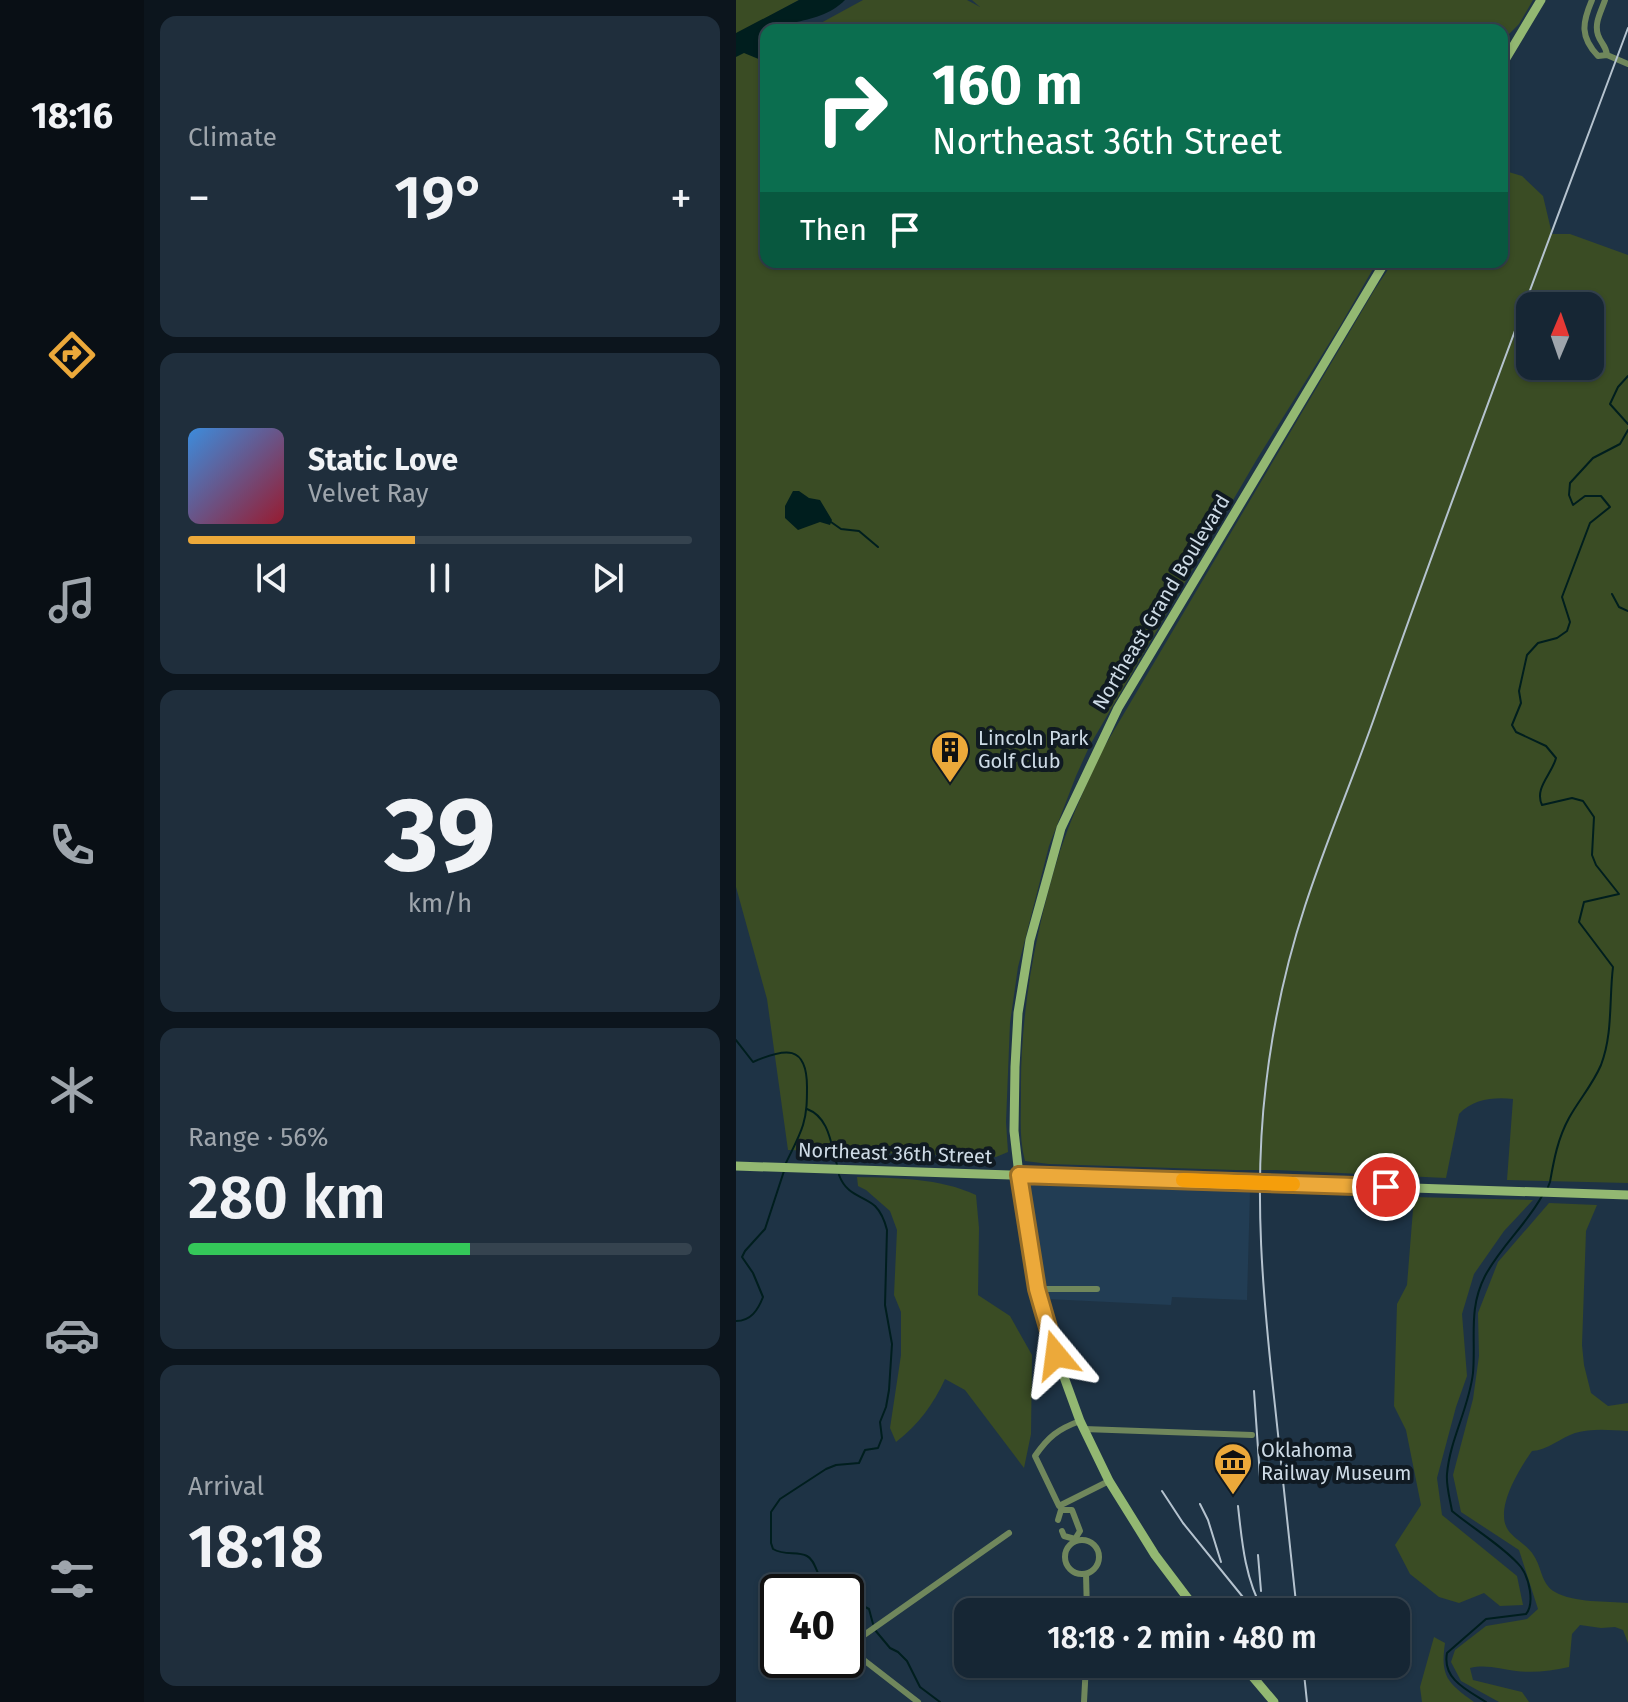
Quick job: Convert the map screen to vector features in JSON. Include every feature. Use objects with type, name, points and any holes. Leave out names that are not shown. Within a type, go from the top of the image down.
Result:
[{"type":"street","points":[[1508,55],[1541,0]]},
{"type":"street","points":[[1592,0],[1584,33],[1590,47],[1598,56],[1607,55],[1628,64]]},
{"type":"street","points":[[1605,0],[1597,22],[1598,34],[1607,48],[1607,55]]},
{"type":"street","points":[[1585,20],[1597,22]]},
{"type":"street","name":"Northeast Grand Boulevard","points":[[1187,1598],[1155,1555],[1109,1481],[1082,1425],[1056,1355],[1037,1289],[1014,1131],[1018,1013],[1030,940],[1061,828],[1118,708],[1381,268]]},
{"type":"street","name":"Northeast 36th Street","points":[[736,1166],[1628,1195]]},
{"type":"street","points":[[1037,1289],[1097,1289]]},
{"type":"street","points":[[1058,1520],[1060,1508],[1035,1456],[1047,1439],[1069,1425],[1252,1435]]},
{"type":"street","points":[[1060,1508],[1109,1481]]},
{"type":"street","points":[[1060,1508],[1072,1510],[1080,1531],[1076,1540],[1067,1549],[1065,1560],[1075,1572],[1092,1572],[1099,1563],[1099,1551],[1092,1542],[1076,1540],[1064,1536],[1062,1531]]},
{"type":"street","points":[[918,1702],[847,1647],[1009,1533]]},
{"type":"street","points":[[1086,1574],[1087,1598]]},
{"type":"street","points":[[1084,1702],[1085,1678]]},
{"type":"street","points":[[1254,1678],[1274,1702]]},
{"type":"shaded area","points":[[799,0],[845,0],[827,13],[792,24],[760,24],[760,60],[744,53],[736,57],[736,33]]},
{"type":"shaded area","points":[[793,491],[820,500],[832,520],[830,525],[820,522],[798,530],[785,518],[785,506]]},
{"type":"shaded area","points":[[1030,1184],[1250,1191],[1247,1300],[1172,1297],[1171,1305],[1047,1299],[1033,1228]]},
{"type":"green space","points":[[736,0],[799,0],[775,13],[787,24],[760,24],[760,268],[1374,268],[1257,459],[1090,745],[1076,776],[1049,846],[1018,967],[1010,1023],[1006,1122],[1008,1152],[996,1157],[788,1150],[767,999],[736,887]]},
{"type":"green space","points":[[863,0],[967,0],[980,7],[972,0],[1533,0],[1519,24],[1509,34],[1508,43],[1508,24],[819,24]]},
{"type":"green space","points":[[1508,172],[1522,176],[1543,196],[1552,234],[1570,234],[1628,255],[1628,1183],[1507,1180],[1513,1099],[1506,1098],[1477,1102],[1459,1114],[1446,1178],[1025,1161],[1021,1127],[1021,1063],[1037,940],[1060,851],[1103,749],[1389,268],[1508,268]]},
{"type":"green space","points":[[857,1177],[933,1182],[976,1195],[978,1295],[1010,1316],[1032,1355],[1031,1434],[1024,1468],[965,1390],[945,1379],[925,1414],[896,1442],[890,1428],[901,1355],[901,1312],[894,1295],[897,1230],[890,1211],[858,1186]]},
{"type":"green space","points":[[1414,1197],[1533,1200],[1504,1231],[1474,1274],[1462,1314],[1467,1376],[1437,1478],[1442,1515],[1517,1576],[1523,1605],[1500,1606],[1484,1593],[1459,1603],[1439,1597],[1410,1574],[1395,1545],[1421,1505],[1406,1430],[1394,1406],[1397,1304],[1407,1285]]},
{"type":"green space","points":[[1549,1203],[1597,1205],[1586,1231],[1584,1365],[1591,1393],[1608,1406],[1628,1403],[1628,1431],[1581,1431],[1532,1451],[1510,1489],[1504,1511],[1505,1521],[1511,1534],[1537,1561],[1550,1589],[1581,1600],[1628,1603],[1628,1643],[1623,1630],[1615,1627],[1580,1625],[1572,1634],[1569,1667],[1529,1672],[1470,1668],[1473,1680],[1522,1692],[1529,1702],[1499,1702],[1461,1681],[1451,1662],[1455,1650],[1486,1626],[1527,1619],[1538,1609],[1519,1550],[1461,1512],[1453,1475],[1473,1399],[1479,1356],[1478,1313],[1498,1262]]},
{"type":"green space","points":[[1434,1637],[1445,1643],[1444,1664],[1448,1678],[1474,1702],[1422,1702],[1420,1687]]},
{"type":"waterway","points":[[1628,376],[1618,387],[1610,404],[1628,424]]},
{"type":"waterway","points":[[1548,1187],[1562,1133],[1601,1065],[1609,1029],[1613,967],[1579,922],[1584,902],[1619,894],[1596,865],[1592,855],[1594,817],[1583,801],[1572,798],[1542,805],[1540,793],[1556,758],[1546,746],[1516,732],[1512,725],[1521,703],[1519,691],[1527,655],[1538,643],[1557,638],[1567,631],[1570,622],[1562,597],[1590,523],[1610,507],[1601,496],[1585,496],[1573,505],[1569,495],[1570,483],[1593,458],[1620,444],[1628,430]]},
{"type":"waterway","points":[[831,522],[841,529],[859,531],[878,547]]},
{"type":"waterway","points":[[1612,594],[1619,607],[1628,611]]},
{"type":"waterway","points":[[736,1040],[753,1062],[784,1052],[792,1053],[803,1063],[807,1087],[805,1115],[785,1165]]},
{"type":"waterway","points":[[807,1109],[825,1125],[837,1165]]},
{"type":"waterway","points":[[736,1321],[753,1314],[763,1297],[742,1257],[765,1229],[784,1171]]},
{"type":"waterway","points":[[819,1574],[807,1556],[773,1549],[771,1512],[780,1499],[826,1469],[859,1463],[865,1450],[878,1448],[882,1438],[880,1422],[889,1390],[892,1344],[885,1305],[887,1230],[877,1208],[850,1191],[839,1175]]},
{"type":"waterway","points":[[1486,1702],[1452,1677],[1446,1662],[1447,1653],[1486,1619],[1526,1614],[1530,1590],[1524,1572],[1515,1560],[1452,1511],[1447,1474],[1471,1386],[1476,1300],[1480,1288],[1491,1265],[1542,1196]]},
{"type":"waterway","points":[[864,1606],[869,1609],[873,1624]]},
{"type":"waterway","points":[[875,1630],[890,1648],[907,1661],[920,1687],[940,1702]]},
{"type":"railway","points":[[1296,1598],[1267,1325],[1260,1205],[1262,1124],[1281,994],[1298,928],[1323,855],[1628,28]]},
{"type":"railway","points":[[1254,1391],[1260,1477]]},
{"type":"railway","points":[[1162,1491],[1183,1523],[1244,1598]]},
{"type":"railway","points":[[1200,1504],[1221,1562]]},
{"type":"railway","points":[[1238,1506],[1248,1573],[1257,1598]]},
{"type":"railway","points":[[1258,1555],[1261,1591]]},
{"type":"railway","points":[[1304,1678],[1307,1702]]},
{"type":"slow traffic","points":[[1183,1180],[1293,1184]]},
{"type":"place","name":"Lincoln Park Golf Club","points":[[950,784]]},
{"type":"place","name":"Oklahoma Railway Museum","points":[[1233,1496]]},
{"type":"route","points":[[1056,1355],[1037,1289],[1019,1175],[1386,1187]]}]
